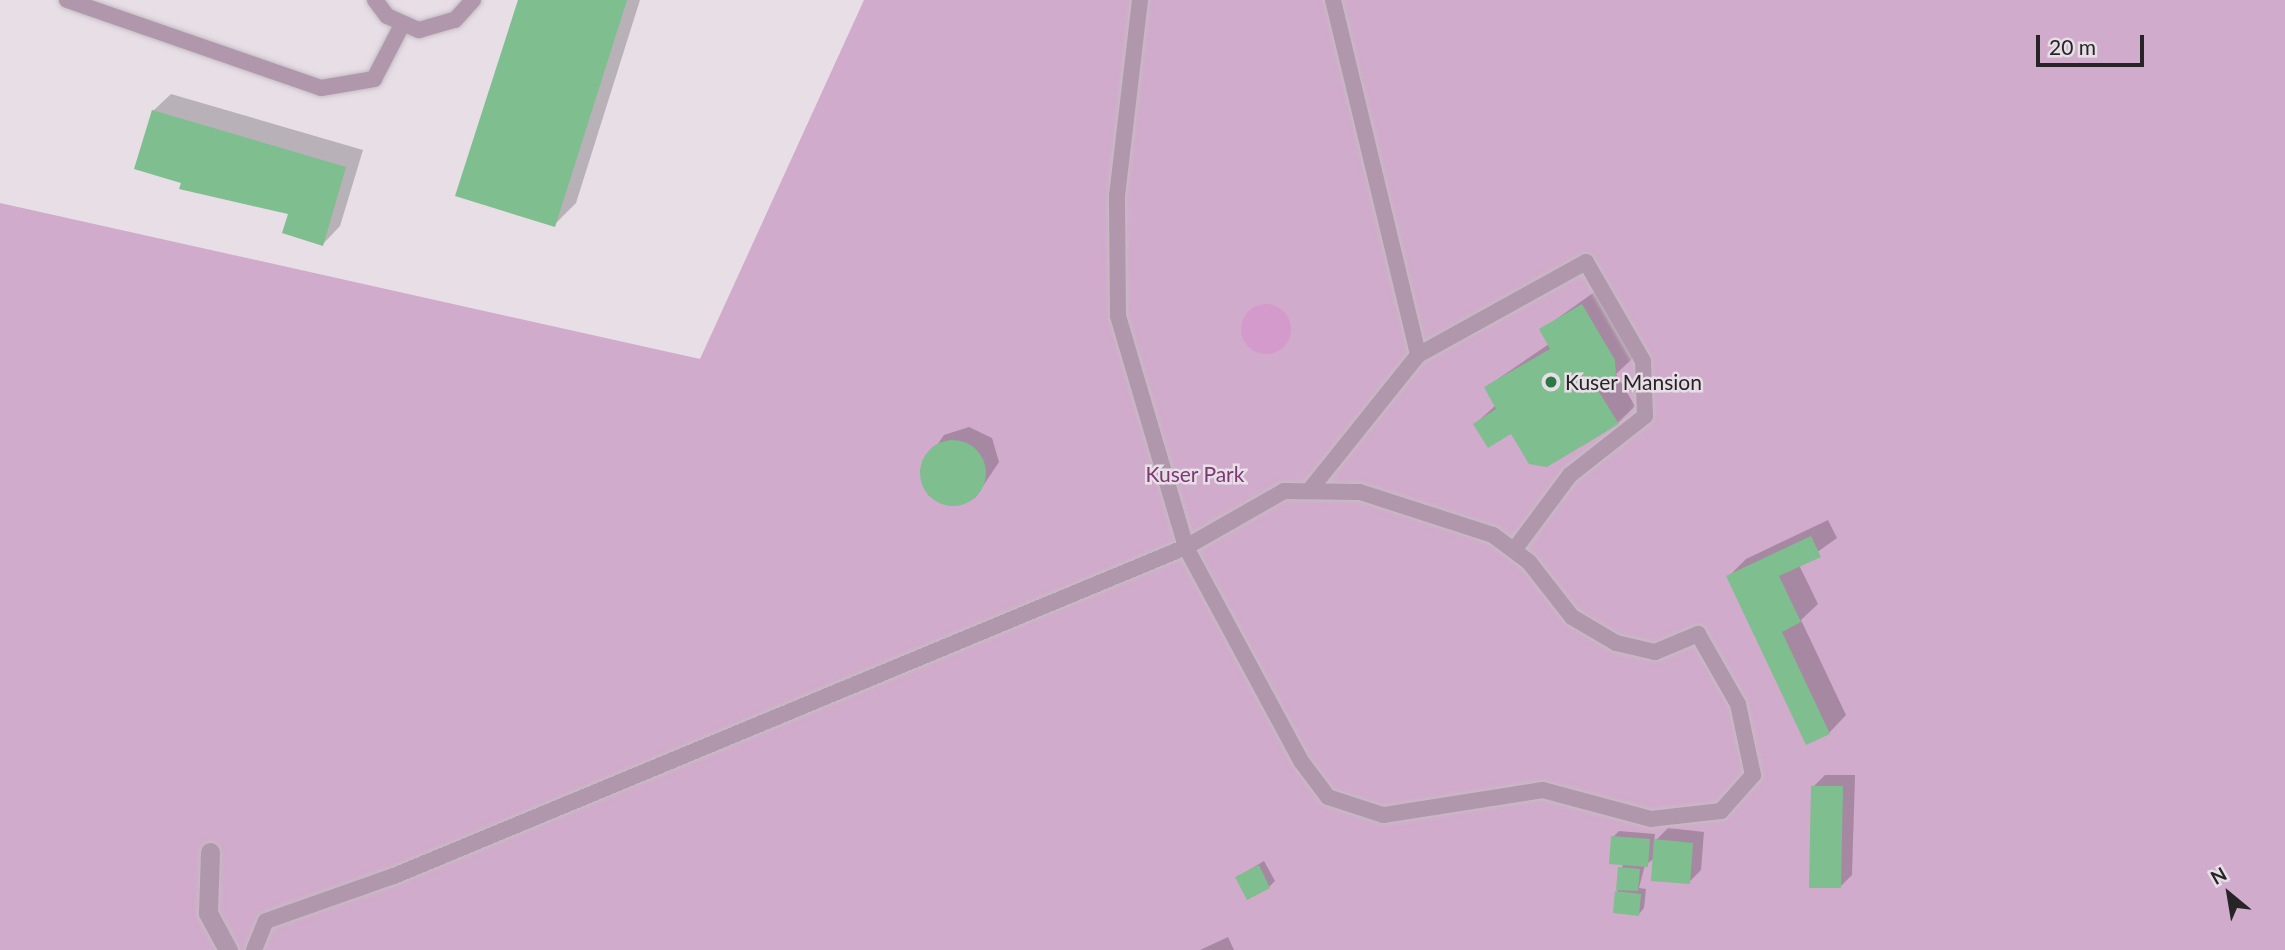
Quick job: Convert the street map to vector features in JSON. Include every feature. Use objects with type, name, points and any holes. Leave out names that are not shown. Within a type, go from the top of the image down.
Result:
[{"type":"street","points":[[210,852],[208,913],[228,950]]},
{"type":"lane","points":[[67,0],[321,88],[374,79],[402,25]]},
{"type":"lane","points":[[375,0],[402,25],[438,28],[473,0]]},
{"type":"lane","points":[[254,950],[266,921],[394,876],[1186,547],[1284,491],[1384,498],[1493,535],[1514,550],[1572,617],[1616,643],[1655,652],[1699,634],[1738,704],[1753,775],[1721,811],[1651,819],[1543,790],[1383,815],[1328,797],[1262,699],[1186,547],[1118,316],[1117,196],[1140,0]]},
{"type":"lane","points":[[1333,0],[1418,355]]},
{"type":"lane","points":[[1309,491],[1418,355],[1586,262],[1643,361],[1645,416],[1570,475],[1514,550]]},
{"type":"green space","name":"Kuser Park","points":[[864,0],[2285,0],[2285,950],[0,950],[0,203],[700,359]]},
{"type":"shaded area","points":[[1266,304],[1284,311],[1291,329],[1284,347],[1266,354],[1248,347],[1241,329],[1248,311]]},
{"type":"building","points":[[518,0],[627,0],[555,227],[455,196]]},
{"type":"building","points":[[152,110],[346,167],[323,246],[282,233],[288,214],[179,189],[181,183],[134,169]]},
{"type":"building","name":"Kuser Mansion","points":[[1582,304],[1615,360],[1616,377],[1597,389],[1619,424],[1547,467],[1529,464],[1511,434],[1488,448],[1473,424],[1496,409],[1484,387],[1550,349],[1539,329]]},
{"type":"building","points":[[946,440],[960,440],[972,445],[981,454],[986,473],[984,486],[977,497],[960,506],[946,506],[934,501],[925,492],[920,480],[920,466],[925,454],[934,445]]},
{"type":"building","points":[[1811,536],[1821,557],[1779,576],[1801,622],[1782,632],[1830,734],[1806,745],[1726,576]]},
{"type":"building","points":[[1811,786],[1843,786],[1841,888],[1809,888]]},
{"type":"building","points":[[1611,836],[1650,839],[1648,867],[1609,864]]},
{"type":"building","points":[[1654,839],[1693,843],[1690,884],[1651,881]]},
{"type":"building","points":[[1259,865],[1270,888],[1247,900],[1235,877]]},
{"type":"building","points":[[1618,867],[1640,869],[1638,891],[1616,890]]},
{"type":"building","points":[[1615,891],[1641,894],[1639,916],[1613,913]]},
{"type":"place","name":"Kuser Mansion","points":[[1551,382]]}]
